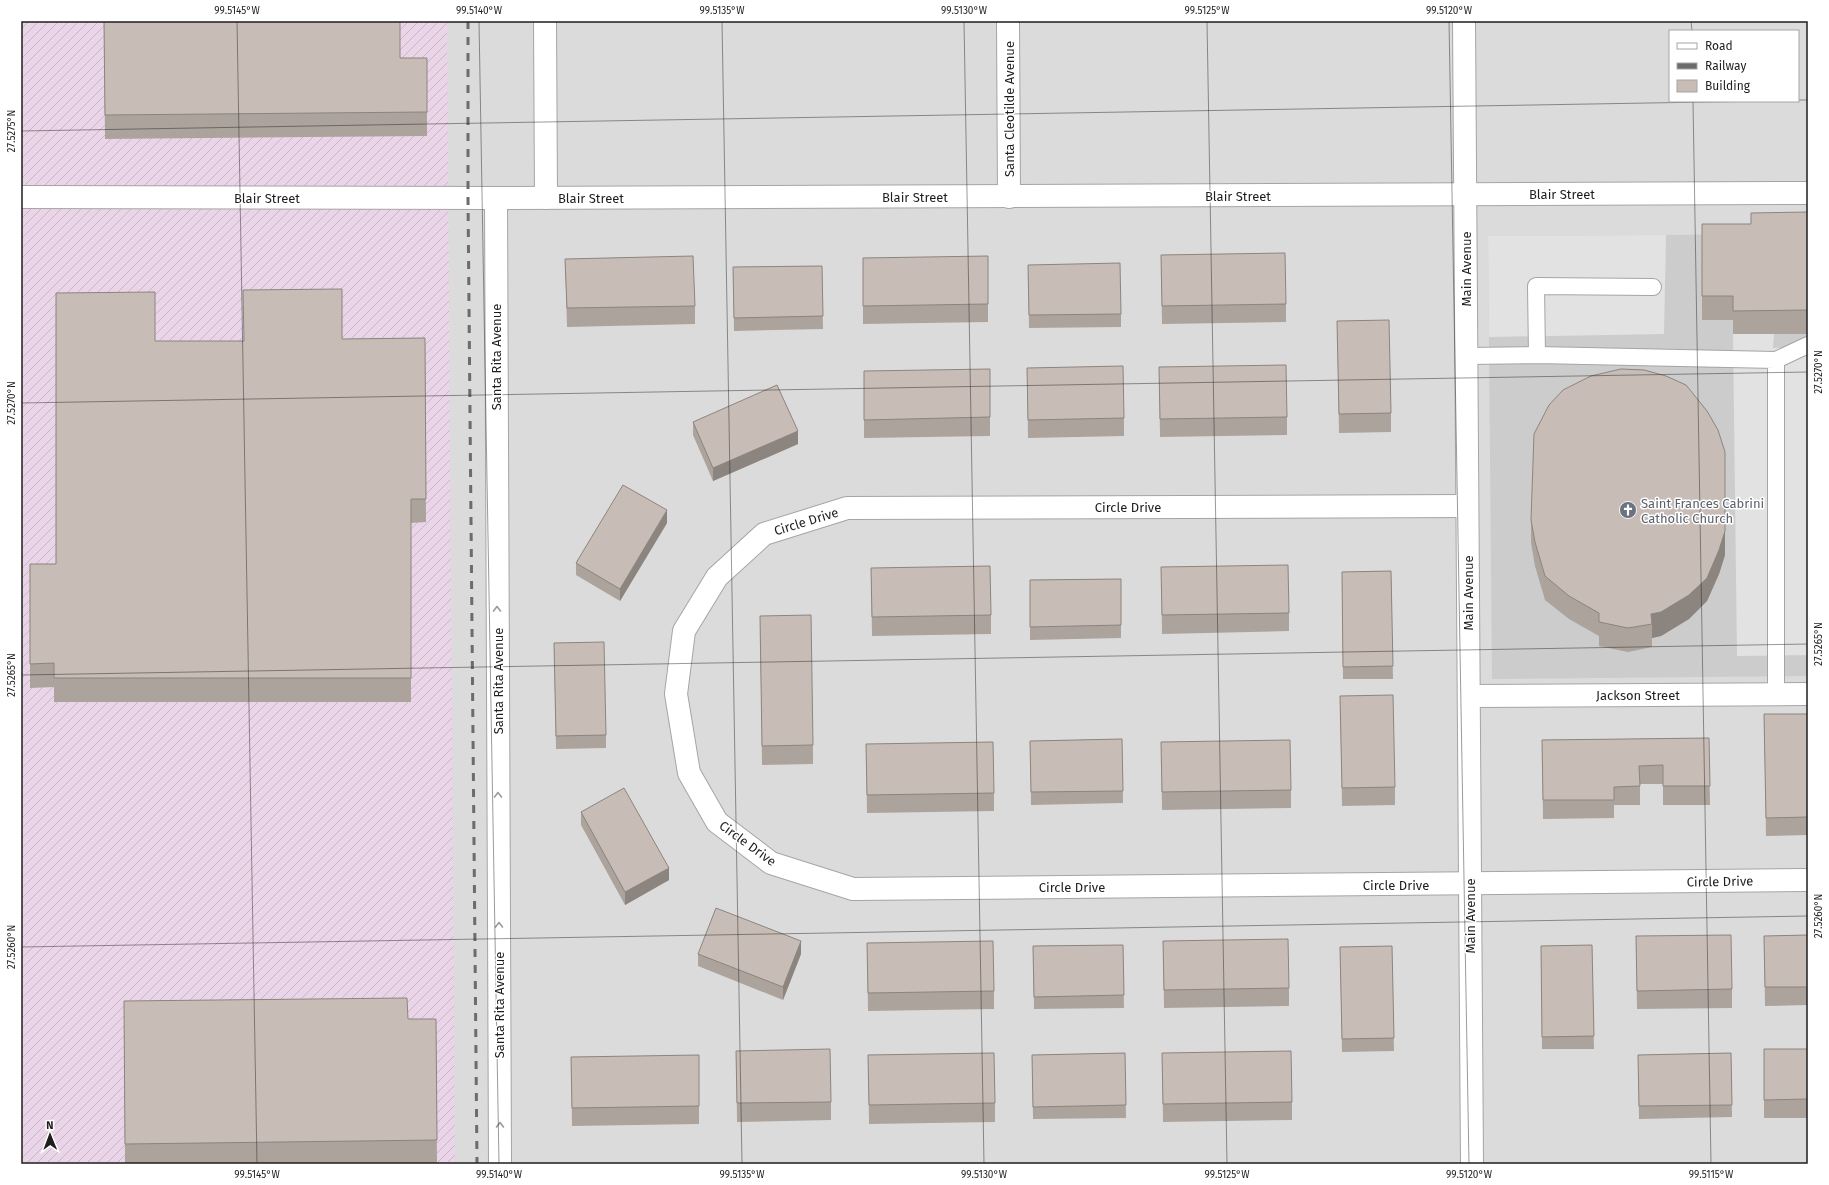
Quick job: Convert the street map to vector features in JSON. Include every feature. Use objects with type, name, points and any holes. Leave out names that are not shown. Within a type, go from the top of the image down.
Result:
[{"type":"street","points":[[545,21],[546,198]]},
{"type":"street","name":"Santa Cleotilde Avenue","points":[[1008,21],[1009,197]]},
{"type":"street","name":"Main Avenue","points":[[1464,21],[1472,1164]]},
{"type":"street","name":"Blair Street","points":[[21,197],[1009,197],[1808,193]]},
{"type":"street","name":"Santa Rita Avenue","points":[[496,198],[500,1164]]},
{"type":"street","name":"Circle Drive","points":[[1467,506],[847,508],[764,534],[717,577],[684,630],[676,694],[689,773],[717,822],[771,863],[853,889],[1808,880]]},
{"type":"street","name":"Jackson Street","points":[[1469,696],[1808,694]]},
{"type":"lane","points":[[1537,355],[1536,286],[1653,287]]},
{"type":"lane","points":[[1466,356],[1537,355],[1776,360],[1808,345]]},
{"type":"lane","points":[[1776,360],[1776,694]]},
{"type":"shaded area","points":[[21,21],[1808,21],[1808,1164],[21,1164]]},
{"type":"shaded area","points":[[21,21],[447,21],[455,1164],[21,1164]]},
{"type":"shaded area","points":[[1808,234],[1808,676],[1492,679],[1488,236]]},
{"type":"shaded area","points":[[1666,235],[1664,334],[1489,337],[1488,236]]},
{"type":"shaded area","points":[[1733,334],[1774,334],[1773,348],[1808,347],[1808,655],[1737,656]]},
{"type":"building","points":[[104,21],[400,21],[400,58],[427,58],[427,112],[105,115]]},
{"type":"building","points":[[1808,212],[1808,310],[1733,311],[1733,296],[1702,296],[1702,224],[1751,224],[1751,213]]},
{"type":"building","points":[[1285,253],[1286,304],[1162,306],[1161,255]]},
{"type":"building","points":[[693,256],[695,306],[567,308],[565,259]]},
{"type":"building","points":[[988,256],[988,304],[863,306],[863,258]]},
{"type":"building","points":[[1120,263],[1121,314],[1029,315],[1028,265]]},
{"type":"building","points":[[822,266],[823,316],[734,318],[733,267]]},
{"type":"building","points":[[342,289],[342,339],[425,338],[426,499],[411,499],[411,678],[54,678],[54,663],[30,664],[30,564],[56,564],[56,293],[155,292],[155,341],[244,341],[243,290]]},
{"type":"building","points":[[1389,320],[1391,413],[1339,414],[1337,321]]},
{"type":"building","points":[[1286,365],[1287,417],[1160,419],[1159,367]]},
{"type":"building","points":[[1123,366],[1124,418],[1028,420],[1027,368]]},
{"type":"building","points":[[990,369],[990,417],[864,420],[864,371]]},
{"type":"building","name":"Saint Frances Cabrini Catholic Church","points":[[1621,369],[1644,370],[1666,376],[1686,385],[1707,411],[1718,430],[1725,452],[1725,531],[1707,578],[1689,595],[1661,612],[1651,614],[1652,624],[1628,628],[1599,622],[1599,613],[1569,596],[1545,576],[1535,542],[1531,520],[1534,434],[1549,405],[1563,390],[1591,376]]},
{"type":"building","points":[[777,385],[798,431],[713,468],[693,422]]},
{"type":"building","points":[[623,485],[667,510],[620,589],[576,563]]},
{"type":"building","points":[[1288,565],[1289,613],[1162,615],[1161,567]]},
{"type":"building","points":[[990,566],[991,615],[872,617],[871,568]]},
{"type":"building","points":[[1391,571],[1393,666],[1343,667],[1342,572]]},
{"type":"building","points":[[1121,579],[1121,625],[1030,627],[1030,580]]},
{"type":"building","points":[[811,615],[813,745],[762,746],[760,616]]},
{"type":"building","points":[[604,642],[606,735],[556,736],[554,643]]},
{"type":"building","points":[[1393,695],[1395,787],[1342,788],[1340,696]]},
{"type":"building","points":[[1764,714],[1808,714],[1808,817],[1766,818]]},
{"type":"building","points":[[1709,738],[1710,786],[1663,786],[1663,765],[1639,766],[1640,786],[1614,787],[1614,800],[1543,800],[1542,740]]},
{"type":"building","points":[[1122,739],[1123,791],[1031,792],[1030,741]]},
{"type":"building","points":[[1290,740],[1291,790],[1162,792],[1161,742]]},
{"type":"building","points":[[993,742],[994,793],[867,795],[866,744]]},
{"type":"building","points":[[624,788],[669,868],[625,892],[581,812]]},
{"type":"building","points":[[716,908],[801,941],[783,987],[698,954]]},
{"type":"building","points":[[1731,935],[1732,989],[1637,991],[1636,936]]},
{"type":"building","points":[[1808,935],[1808,987],[1765,987],[1764,936]]},
{"type":"building","points":[[1288,939],[1289,988],[1164,990],[1163,941]]},
{"type":"building","points":[[993,941],[994,991],[868,993],[867,943]]},
{"type":"building","points":[[1123,945],[1124,995],[1034,997],[1033,946]]},
{"type":"building","points":[[1592,945],[1594,1036],[1542,1037],[1541,946]]},
{"type":"building","points":[[1392,946],[1394,1038],[1342,1039],[1340,947]]},
{"type":"building","points":[[407,998],[408,1019],[436,1019],[437,1140],[125,1144],[124,1001]]},
{"type":"building","points":[[830,1049],[831,1102],[737,1103],[736,1051]]},
{"type":"building","points":[[1764,1049],[1808,1049],[1808,1099],[1764,1100]]},
{"type":"building","points":[[1291,1051],[1292,1102],[1163,1104],[1162,1053]]},
{"type":"building","points":[[994,1053],[995,1103],[869,1105],[868,1055]]},
{"type":"building","points":[[1125,1053],[1126,1105],[1033,1107],[1032,1055]]},
{"type":"building","points":[[1731,1053],[1732,1105],[1639,1106],[1638,1055]]},
{"type":"building","points":[[699,1055],[699,1106],[572,1108],[571,1057]]},
{"type":"railway","points":[[468,21],[468,198],[477,1164]]},
{"type":"place","name":"Saint Frances Cabrini Catholic Church","points":[[1628,510]]}]
